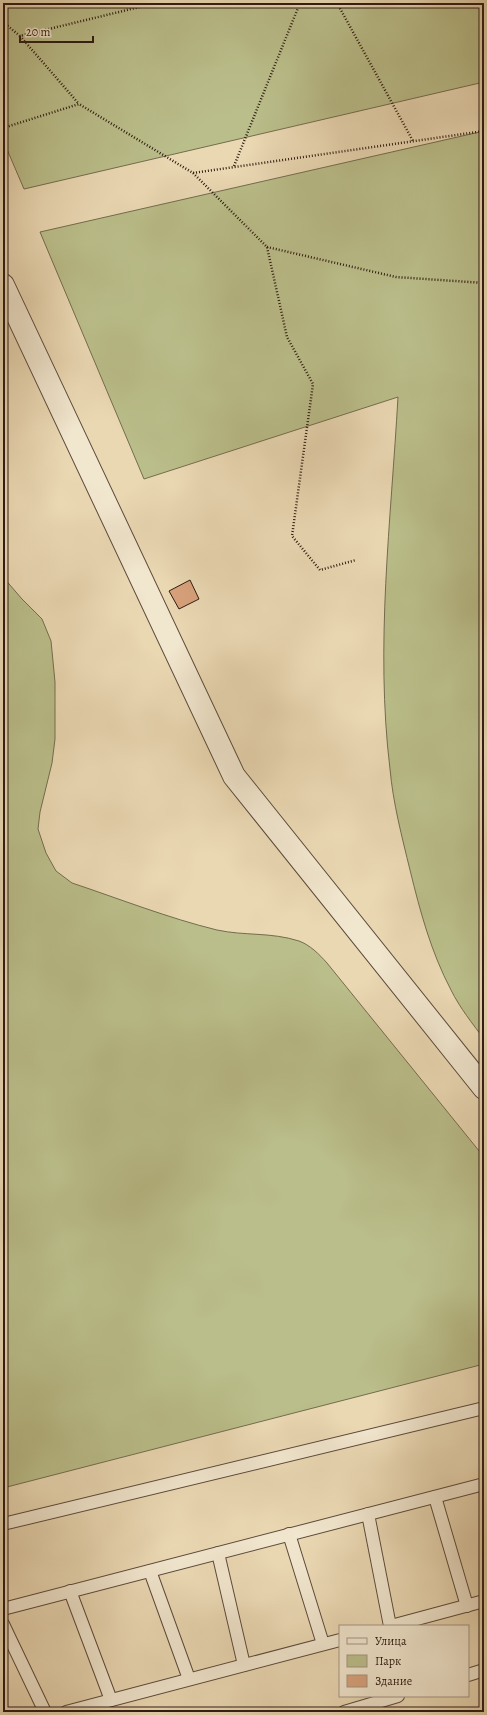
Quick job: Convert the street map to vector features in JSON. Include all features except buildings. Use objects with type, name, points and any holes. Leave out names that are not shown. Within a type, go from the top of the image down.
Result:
[{"type":"street","points":[[3,285],[234,776],[484,1088]]},
{"type":"lane","points":[[3,1524],[484,1408]]},
{"type":"lane","points":[[3,1609],[484,1484]]},
{"type":"lane","points":[[435,1497],[467,1606]]},
{"type":"lane","points":[[368,1514],[390,1625]]},
{"type":"lane","points":[[289,1534],[323,1644]]},
{"type":"lane","points":[[218,1553],[244,1665]]},
{"type":"lane","points":[[150,1570],[189,1679]]},
{"type":"lane","points":[[70,1591],[111,1700]]},
{"type":"lane","points":[[394,1625],[484,1601]]},
{"type":"lane","points":[[3,1624],[45,1712]]},
{"type":"lane","points":[[66,1712],[339,1640]]},
{"type":"lane","points":[[469,1675],[484,1670]]},
{"type":"lane","points":[[344,1712],[395,1697]]},
{"type":"path","points":[[20,36],[156,3]]},
{"type":"path","points":[[234,167],[300,3]]},
{"type":"path","points":[[337,3],[413,141]]},
{"type":"path","points":[[3,22],[20,36],[79,104],[192,173],[267,247],[396,277],[484,283]]},
{"type":"path","points":[[3,128],[79,104]]},
{"type":"path","points":[[192,173],[484,131]]},
{"type":"path","points":[[267,247],[287,337],[314,384],[292,536],[320,570],[356,560]]},
{"type":"green space","points":[[3,3],[484,3],[484,82],[24,189],[3,140]]},
{"type":"green space","points":[[484,131],[484,1039],[455,997],[444,976],[432,946],[422,916],[410,870],[391,782],[386,723],[384,630],[388,537],[398,397],[144,479],[40,232]]},
{"type":"green space","points":[[3,577],[42,619],[51,641],[55,682],[55,739],[52,763],[40,812],[38,829],[46,853],[56,871],[72,883],[162,914],[227,932],[289,938],[307,945],[321,956],[484,1157],[484,1364],[3,1488]]}]
